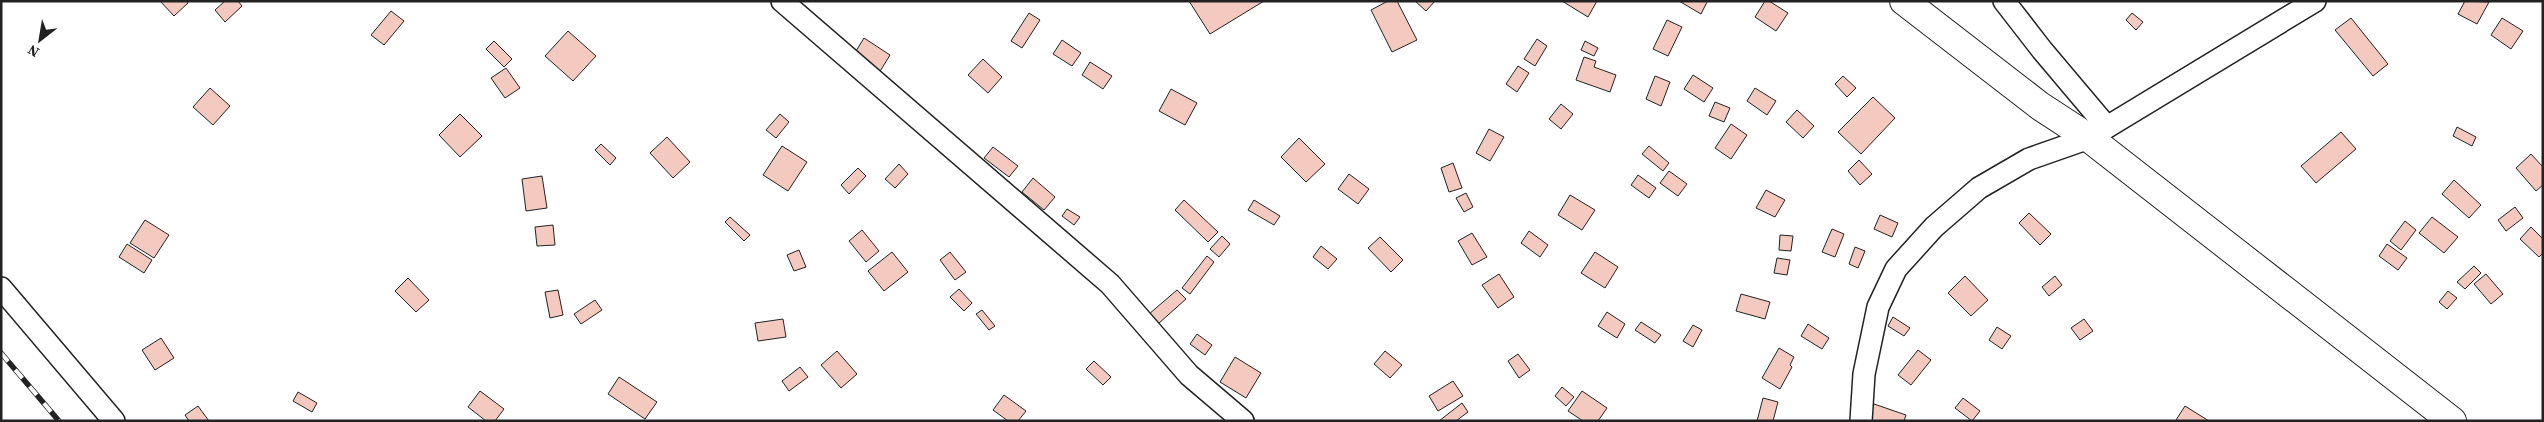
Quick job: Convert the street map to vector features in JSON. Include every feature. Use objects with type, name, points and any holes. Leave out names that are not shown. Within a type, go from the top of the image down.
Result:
[{"type":"main road","points":[[1904,1],[2040,106],[2098,133],[2452,421]]},
{"type":"street","points":[[782,1],[1110,284],[1189,375],[1243,421]]},
{"type":"street","points":[[2004,1],[2042,50],[2098,133]]},
{"type":"street","points":[[1861,421],[1864,374],[1878,307],[1896,270],[1934,227],[1979,188],[2029,159],[2098,133],[2315,1]]},
{"type":"street","points":[[1,288],[114,421]]},
{"type":"building","points":[[160,1],[187,1],[188,3],[174,16]]},
{"type":"building","points":[[225,1],[238,1],[242,6],[225,22],[215,10]]},
{"type":"building","points":[[1189,1],[1264,1],[1210,34]]},
{"type":"building","points":[[1388,1],[1397,1],[1417,40],[1392,52],[1371,10]]},
{"type":"building","points":[[1415,1],[1435,1],[1426,11]]},
{"type":"building","points":[[1562,1],[1597,1],[1588,17]]},
{"type":"building","points":[[1679,1],[1706,1],[1707,2],[1701,14]]},
{"type":"building","points":[[1765,1],[1769,1],[1788,13],[1776,31],[1755,17]]},
{"type":"building","points":[[2465,1],[2489,2],[2477,24],[2458,14]]},
{"type":"building","points":[[391,11],[404,21],[384,45],[371,35]]},
{"type":"building","points":[[1029,13],[1040,20],[1022,48],[1011,41]]},
{"type":"building","points":[[2132,13],[2143,22],[2136,30],[2126,20]]},
{"type":"building","points":[[2351,18],[2388,64],[2373,76],[2335,30]]},
{"type":"building","points":[[2502,18],[2523,31],[2511,49],[2491,35]]},
{"type":"building","points":[[1667,20],[1682,27],[1668,56],[1653,49]]},
{"type":"building","points":[[568,31],[596,56],[573,81],[545,56]]},
{"type":"building","points":[[864,38],[890,55],[879,73],[853,56]]},
{"type":"building","points":[[1537,39],[1547,46],[1535,66],[1524,59]]},
{"type":"building","points":[[1062,40],[1081,53],[1072,66],[1053,54]]},
{"type":"building","points":[[494,41],[512,59],[504,67],[486,49]]},
{"type":"building","points":[[1585,41],[1598,48],[1594,56],[1581,50]]},
{"type":"building","points":[[1584,57],[1596,61],[1594,67],[1616,75],[1610,92],[1576,80]]},
{"type":"building","points":[[983,59],[1002,77],[988,93],[968,75]]},
{"type":"building","points":[[1090,62],[1112,76],[1103,89],[1082,75]]},
{"type":"building","points":[[1518,66],[1529,73],[1517,92],[1506,84]]},
{"type":"building","points":[[506,68],[520,88],[505,98],[491,78]]},
{"type":"building","points":[[1693,75],[1713,88],[1704,102],[1684,89]]},
{"type":"building","points":[[1655,76],[1670,82],[1661,106],[1646,99]]},
{"type":"building","points":[[1843,76],[1856,88],[1847,97],[1835,84]]},
{"type":"building","points":[[210,88],[230,106],[213,125],[193,107]]},
{"type":"building","points":[[1755,88],[1776,101],[1767,115],[1747,101]]},
{"type":"building","points":[[1171,89],[1197,103],[1185,125],[1159,111]]},
{"type":"building","points":[[1873,97],[1895,118],[1861,154],[1838,132]]},
{"type":"building","points":[[1715,102],[1730,108],[1724,122],[1709,116]]},
{"type":"building","points":[[1561,104],[1573,114],[1561,129],[1549,119]]},
{"type":"building","points":[[1797,110],[1814,126],[1803,138],[1786,122]]},
{"type":"building","points":[[460,114],[482,136],[460,157],[439,135]]},
{"type":"building","points":[[780,114],[789,122],[776,138],[766,130]]},
{"type":"building","points":[[1731,124],[1747,135],[1731,159],[1715,148]]},
{"type":"building","points":[[2457,127],[2476,137],[2472,146],[2453,136]]},
{"type":"building","points":[[1489,129],[1504,137],[1490,161],[1476,153]]},
{"type":"building","points":[[2341,132],[2356,149],[2316,183],[2301,166]]},
{"type":"building","points":[[667,137],[690,162],[673,178],[650,153]]},
{"type":"building","points":[[1299,138],[1325,164],[1306,182],[1281,157]]},
{"type":"building","points":[[601,144],[616,158],[610,165],[595,150]]},
{"type":"building","points":[[782,146],[807,162],[788,191],[763,175]]},
{"type":"building","points":[[1649,146],[1669,163],[1663,171],[1642,154]]},
{"type":"building","points":[[993,147],[1018,166],[1009,177],[984,158]]},
{"type":"building","points":[[2531,154],[2543,167],[2543,185],[2536,191],[2516,168]]},
{"type":"building","points":[[1859,160],[1872,174],[1860,185],[1848,171]]},
{"type":"building","points":[[1453,163],[1462,188],[1449,192],[1441,168]]},
{"type":"building","points":[[899,164],[908,174],[895,188],[885,179]]},
{"type":"building","points":[[858,168],[866,176],[849,194],[841,185]]},
{"type":"building","points":[[1669,171],[1687,184],[1678,196],[1660,183]]},
{"type":"building","points":[[1349,174],[1369,189],[1358,204],[1338,189]]},
{"type":"building","points":[[1638,175],[1656,188],[1649,198],[1631,185]]},
{"type":"building","points":[[542,176],[547,208],[526,211],[522,179]]},
{"type":"building","points":[[1033,178],[1055,197],[1044,210],[1022,192]]},
{"type":"building","points":[[2454,180],[2481,205],[2469,218],[2442,194]]},
{"type":"building","points":[[1766,190],[1785,200],[1775,217],[1756,208]]},
{"type":"building","points":[[1466,193],[1473,207],[1464,212],[1456,198]]},
{"type":"building","points":[[1570,195],[1595,210],[1582,230],[1558,215]]},
{"type":"building","points":[[1184,200],[1218,232],[1208,242],[1175,210]]},
{"type":"building","points":[[1254,200],[1280,216],[1274,225],[1248,210]]},
{"type":"building","points":[[2515,207],[2523,218],[2506,231],[2498,220]]},
{"type":"building","points":[[1067,209],[1080,217],[1074,225],[1062,216]]},
{"type":"building","points":[[2029,213],[2051,234],[2040,245],[2019,223]]},
{"type":"building","points":[[1880,215],[1898,223],[1892,237],[1874,229]]},
{"type":"building","points":[[730,217],[750,235],[744,241],[725,222]]},
{"type":"building","points":[[2432,217],[2458,237],[2444,253],[2419,233]]},
{"type":"building","points":[[145,220],[169,235],[154,258],[130,243]]},
{"type":"building","points":[[2405,221],[2416,230],[2401,250],[2390,241]]},
{"type":"building","points":[[553,225],[555,245],[537,246],[535,227]]},
{"type":"building","points":[[2531,227],[2543,239],[2543,253],[2539,257],[2520,239]]},
{"type":"building","points":[[1832,229],[1844,234],[1835,257],[1822,252]]},
{"type":"building","points":[[862,230],[879,251],[866,262],[849,241]]},
{"type":"building","points":[[1529,231],[1548,245],[1540,257],[1521,243]]},
{"type":"building","points":[[1472,233],[1487,257],[1472,265],[1458,241]]},
{"type":"building","points":[[1780,235],[1793,236],[1791,251],[1779,250]]},
{"type":"building","points":[[1222,236],[1230,244],[1219,257],[1210,249]]},
{"type":"building","points":[[1380,237],[1403,260],[1391,272],[1368,248]]},
{"type":"building","points":[[127,244],[152,260],[144,273],[119,257]]},
{"type":"building","points":[[2387,244],[2407,258],[2398,270],[2379,256]]},
{"type":"building","points":[[1321,246],[1337,259],[1328,269],[1313,257]]},
{"type":"building","points":[[1855,247],[1865,251],[1858,268],[1849,264]]},
{"type":"building","points":[[799,250],[806,267],[794,271],[787,255]]},
{"type":"building","points":[[892,252],[908,272],[884,291],[868,271]]},
{"type":"building","points":[[950,252],[966,272],[955,280],[940,260]]},
{"type":"building","points":[[1595,252],[1618,267],[1605,288],[1581,273]]},
{"type":"building","points":[[1207,256],[1214,262],[1190,294],[1182,288]]},
{"type":"building","points":[[1777,258],[1790,260],[1787,275],[1774,273]]},
{"type":"building","points":[[2474,266],[2481,273],[2465,289],[2457,282]]},
{"type":"building","points":[[1499,274],[1514,297],[1498,308],[1482,285]]},
{"type":"building","points":[[2486,274],[2503,294],[2491,304],[2474,284]]},
{"type":"building","points":[[1965,276],[1988,300],[1971,316],[1948,293]]},
{"type":"building","points":[[2055,276],[2062,285],[2049,296],[2042,287]]},
{"type":"building","points":[[408,278],[429,300],[416,312],[395,291]]},
{"type":"building","points":[[959,289],[972,303],[964,311],[950,297]]},
{"type":"building","points":[[558,290],[563,315],[550,318],[545,292]]},
{"type":"building","points":[[1177,290],[1186,299],[1158,324],[1149,314]]},
{"type":"building","points":[[2448,291],[2457,298],[2447,309],[2439,302]]},
{"type":"building","points":[[1741,294],[1770,302],[1765,319],[1736,311]]},
{"type":"building","points":[[595,300],[602,310],[581,324],[574,314]]},
{"type":"building","points":[[982,310],[995,326],[989,330],[976,314]]},
{"type":"building","points":[[1607,312],[1625,324],[1617,338],[1598,326]]},
{"type":"building","points":[[1893,317],[1910,328],[1904,336],[1888,326]]},
{"type":"building","points":[[783,319],[786,337],[758,341],[755,323]]},
{"type":"building","points":[[2084,319],[2093,331],[2080,340],[2071,328]]},
{"type":"building","points":[[1641,322],[1661,335],[1655,343],[1635,330]]},
{"type":"building","points":[[1808,324],[1829,338],[1822,349],[1801,336]]},
{"type":"building","points":[[1693,325],[1702,330],[1693,347],[1683,341]]},
{"type":"building","points":[[1997,327],[2011,336],[2002,349],[1989,340]]},
{"type":"building","points":[[1197,334],[1212,345],[1205,355],[1190,344]]},
{"type":"building","points":[[161,338],[174,358],[155,370],[142,350]]},
{"type":"building","points":[[1779,348],[1794,357],[1790,365],[1792,367],[1780,389],[1762,378]]},
{"type":"building","points":[[1918,350],[1931,360],[1911,385],[1898,375]]},
{"type":"building","points":[[837,351],[857,374],[841,388],[821,365]]},
{"type":"building","points":[[1385,351],[1402,365],[1390,378],[1374,364]]},
{"type":"building","points":[[1518,354],[1530,370],[1519,378],[1508,361]]},
{"type":"building","points":[[1235,357],[1261,373],[1246,398],[1220,382]]},
{"type":"building","points":[[1094,361],[1111,377],[1103,385],[1086,369]]},
{"type":"building","points":[[800,367],[808,377],[789,391],[782,381]]},
{"type":"building","points":[[619,377],[657,402],[645,419],[608,394]]},
{"type":"building","points":[[1453,381],[1463,396],[1438,411],[1429,396]]},
{"type":"building","points":[[1562,387],[1574,397],[1566,406],[1555,396]]},
{"type":"building","points":[[480,391],[504,409],[495,421],[486,421],[468,407]]},
{"type":"building","points":[[1582,391],[1607,408],[1598,421],[1583,421],[1568,411]]},
{"type":"building","points":[[298,392],[317,403],[312,412],[293,401]]},
{"type":"building","points":[[1004,395],[1026,411],[1018,421],[1008,421],[993,410]]},
{"type":"building","points":[[1763,398],[1778,402],[1773,421],[1757,421]]},
{"type":"building","points":[[1963,398],[1980,411],[1972,421],[1955,408]]},
{"type":"building","points":[[1462,403],[1468,412],[1456,421],[1439,421]]},
{"type":"building","points":[[1874,404],[1906,415],[1904,421],[1867,421]]},
{"type":"building","points":[[198,406],[209,421],[189,421],[185,415]]},
{"type":"building","points":[[2185,406],[2209,421],[2176,420]]},
{"type":"railway","points":[[1,353],[59,421]]}]
